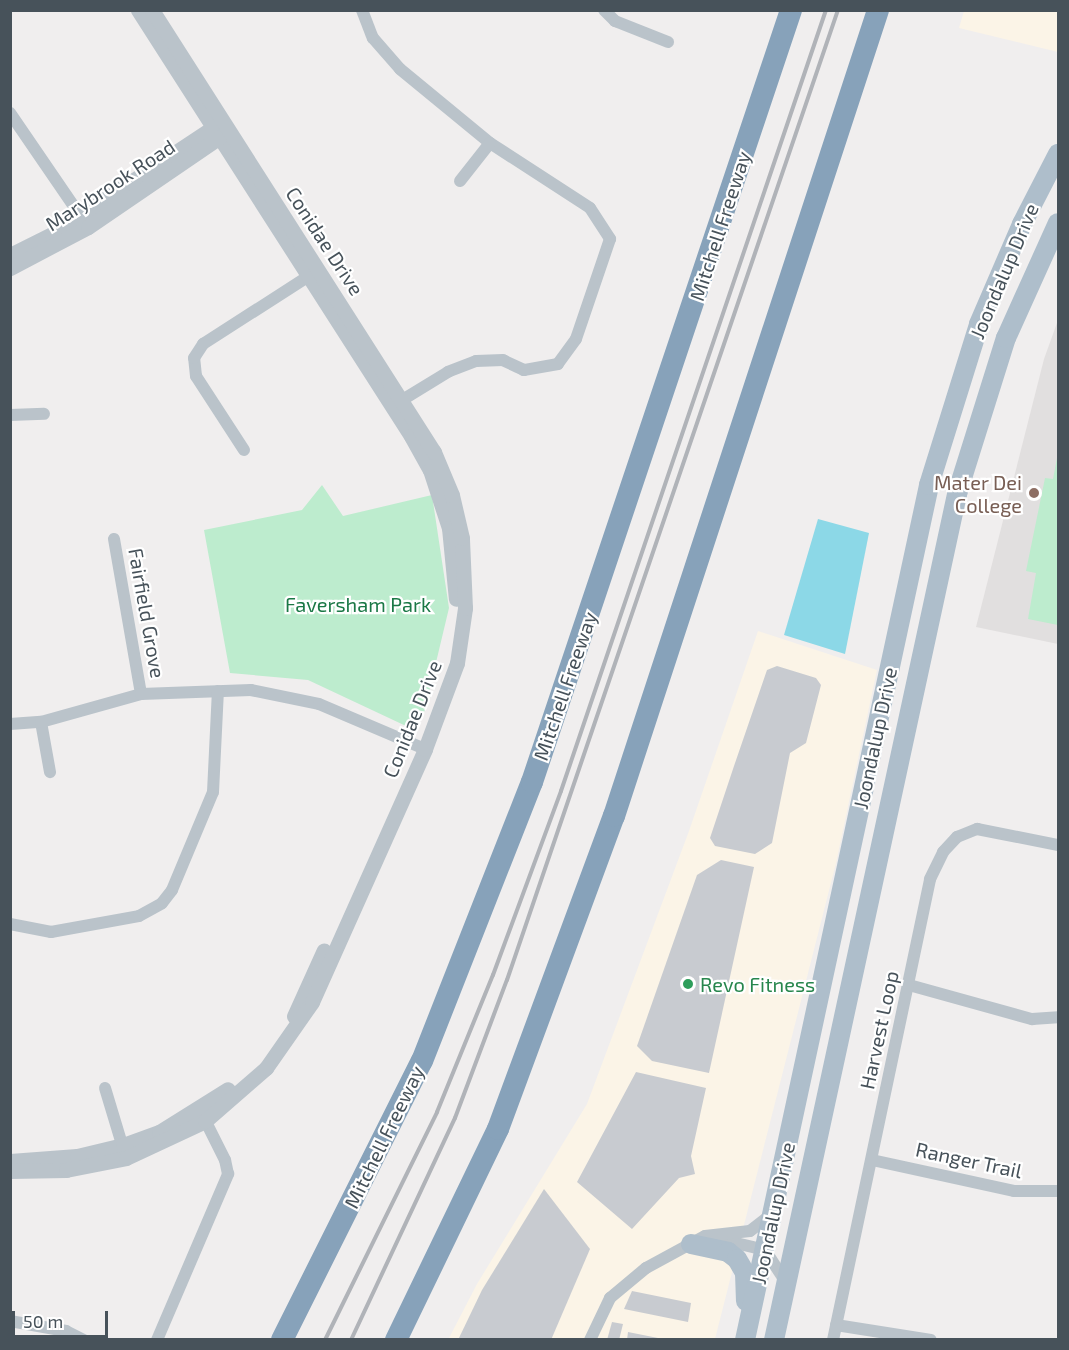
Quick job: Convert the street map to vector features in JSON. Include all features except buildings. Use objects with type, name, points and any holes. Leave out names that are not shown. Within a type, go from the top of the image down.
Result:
[{"type":"highway","name":"Mitchell Freeway","points":[[282,1340],[422,1060],[532,782],[791,10]]},
{"type":"highway","points":[[396,1340],[498,1129],[614,816],[878,10]]},
{"type":"highway","points":[[274,1340],[310,1286]]},
{"type":"main road","name":"Joondalup Drive","points":[[747,1334],[930,485],[979,324],[1022,224],[1059,154]]},
{"type":"main road","name":"Joondalup Drive","points":[[774,1340],[957,494],[1006,338],[1059,223]]},
{"type":"main road","points":[[844,883],[864,872],[881,843]]},
{"type":"main road","points":[[698,1240],[728,1252],[742,1265],[747,1334]]},
{"type":"street","name":"Conidae Drive","points":[[10,1171],[66,1170],[124,1152],[202,1116],[266,1068],[312,1002],[457,663],[466,574],[452,495],[434,452],[398,403],[221,130],[138,10]]},
{"type":"street","name":"Conidae Drive","points":[[152,10],[221,130]]},
{"type":"street","points":[[362,10],[373,38],[400,69],[490,143],[590,208],[610,239],[576,339],[558,364],[524,370],[503,360],[476,361],[398,403]]},
{"type":"street","points":[[604,10],[615,21],[668,42]]},
{"type":"street","points":[[10,113],[84,221]]},
{"type":"street","name":"Marybrook Road","points":[[10,268],[221,130]]},
{"type":"street","points":[[460,181],[490,143]]},
{"type":"street","name":"Marybrook Road","points":[[10,255],[84,221]]},
{"type":"street","points":[[244,450],[196,376],[194,358],[203,345],[314,273]]},
{"type":"street","points":[[10,415],[44,414]]},
{"type":"street","name":"Fairfield Grove","points":[[114,539],[141,694]]},
{"type":"street","points":[[10,724],[41,722],[141,694],[251,690],[319,704],[420,747]]},
{"type":"street","points":[[10,924],[51,932],[140,916],[162,903],[172,890],[213,792],[219,691]]},
{"type":"street","points":[[41,722],[50,772]]},
{"type":"street","name":"Harvest Loop","points":[[833,1340],[930,879],[943,852],[957,837],[977,829],[1059,845]]},
{"type":"street","points":[[909,985],[1032,1019],[1059,1017]]},
{"type":"street","points":[[105,1088],[124,1152]]},
{"type":"street","points":[[157,1340],[228,1174],[202,1116]]},
{"type":"street","name":"Conidae Drive","points":[[10,1161],[124,1152]]},
{"type":"street","name":"Ranger Trail","points":[[872,1160],[1014,1191],[1059,1191]]},
{"type":"street","points":[[590,1340],[610,1299],[646,1268],[698,1240],[750,1231],[772,1214]]},
{"type":"street","points":[[698,1240],[765,1250],[785,1281]]},
{"type":"street","points":[[10,1321],[66,1331],[84,1340]]},
{"type":"street","points":[[836,1325],[931,1340]]},
{"type":"shaded area","points":[[964,11],[1058,11],[1058,52],[959,28]]},
{"type":"shaded area","name":"Mater Dei College","points":[[1058,320],[1058,644],[976,627],[1044,359]]},
{"type":"shaded area","points":[[758,631],[877,670],[836,863],[715,1339],[448,1340],[477,1284],[587,1104],[689,831]]},
{"type":"green space","points":[[1057,458],[1058,625],[1028,619],[1036,573],[1026,571],[1045,478],[1053,479]]},
{"type":"green space","name":"Faversham Park","points":[[322,485],[343,516],[432,495],[449,608],[423,717],[406,726],[308,680],[230,673],[204,530],[302,510]]},
{"type":"water","points":[[818,519],[869,533],[845,654],[784,635]]},
{"type":"railway","points":[[325,1340],[437,1112],[493,975],[561,791],[826,10]]},
{"type":"railway","points":[[351,1340],[455,1118],[507,980],[838,10]]},
{"type":"place","name":"Mater Dei College","points":[[1034,493]]},
{"type":"place","name":"Revo Fitness","points":[[688,984]]}]
